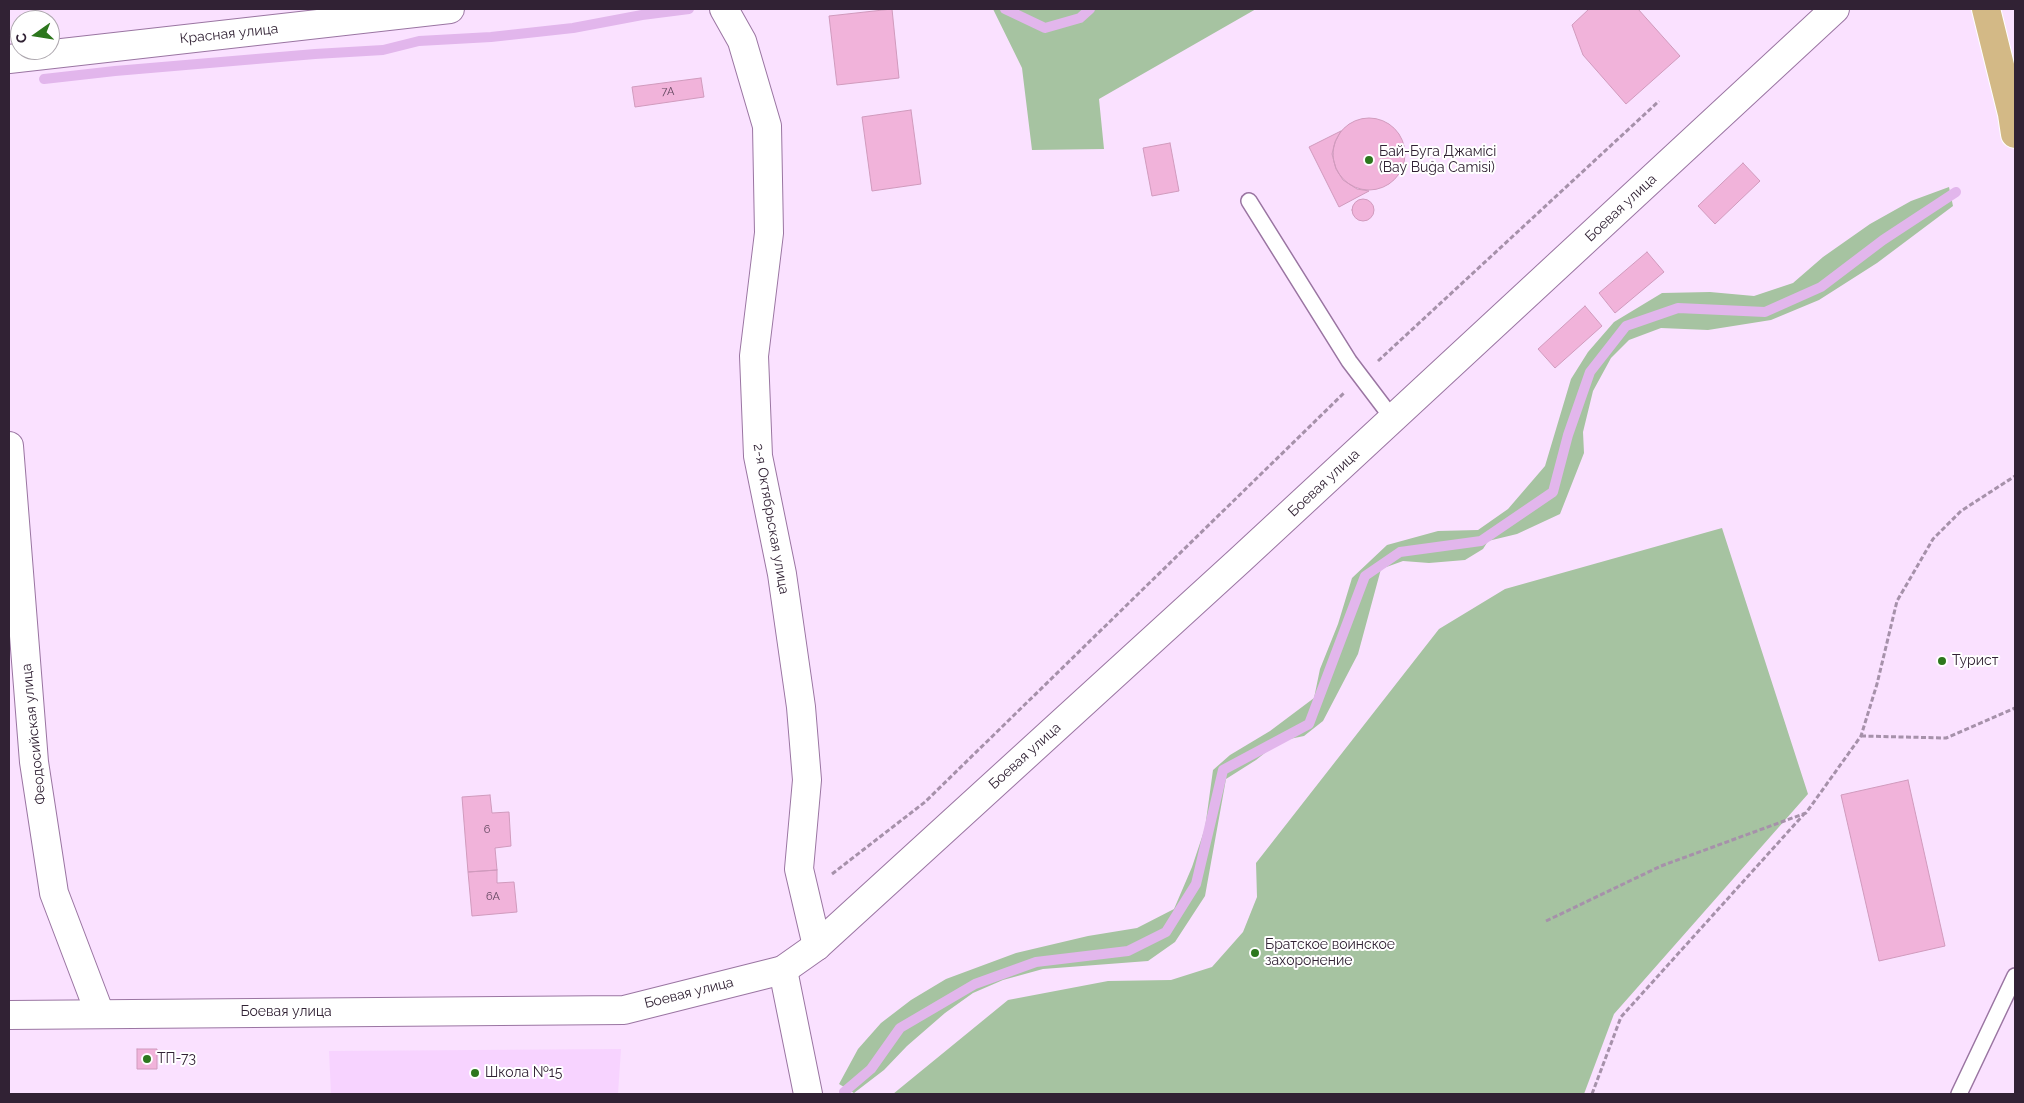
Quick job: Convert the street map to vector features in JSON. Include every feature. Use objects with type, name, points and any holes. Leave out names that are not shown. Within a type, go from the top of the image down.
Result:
[{"type":"main road","points":[[1986,9],[2014,121]]},
{"type":"street","name":"Красная улица","points":[[9,59],[450,9]]},
{"type":"street","name":"2-я Октябрьская улица","points":[[724,9],[742,41],[767,126],[768,233],[754,356],[758,456],[782,574],[801,707],[807,780],[799,869],[817,946]]},
{"type":"street","name":"Боевая улица","points":[[9,1015],[624,1010],[783,970],[817,946],[1393,419],[1836,9]]},
{"type":"street","name":"Феодосийская улица","points":[[9,446],[34,762],[54,893],[100,1014]]},
{"type":"street","points":[[783,970],[808,1094]]},
{"type":"lane","points":[[1249,201],[1361,377],[1393,419]]},
{"type":"lane","points":[[1960,1094],[2015,976]]},
{"type":"path","points":[[805,894],[925,802],[1361,377],[1659,101]]},
{"type":"path","points":[[1592,1094],[1621,1018],[1806,813],[1861,736],[1877,684],[1896,601],[1933,539],[1961,511],[2015,476]]},
{"type":"path","points":[[1861,736],[1946,738],[2015,708]]},
{"type":"path","points":[[1546,921],[1662,866],[1806,813]]},
{"type":"shaded area","name":"Школа №15","points":[[621,1049],[618,1094],[331,1094],[329,1051]]},
{"type":"green space","points":[[993,9],[1256,9],[1099,99],[1104,149],[1032,150],[1022,68]]},
{"type":"green space","points":[[1949,187],[1953,206],[1877,263],[1819,300],[1771,320],[1708,330],[1661,328],[1629,340],[1611,358],[1593,391],[1583,432],[1584,453],[1560,514],[1517,534],[1488,541],[1483,549],[1465,560],[1429,563],[1403,561],[1381,569],[1358,654],[1323,721],[1304,736],[1280,741],[1256,760],[1226,779],[1205,896],[1175,942],[1148,961],[1043,969],[1003,980],[973,993],[945,1013],[907,1046],[884,1070],[854,1093],[839,1084],[858,1049],[881,1023],[911,1000],[946,979],[1016,953],[1088,936],[1137,928],[1174,909],[1192,867],[1205,828],[1213,770],[1230,755],[1270,731],[1314,698],[1320,669],[1338,624],[1352,578],[1387,545],[1438,531],[1478,530],[1508,509],[1545,466],[1571,379],[1588,352],[1614,322],[1662,293],[1710,292],[1754,296],[1793,283],[1823,257],[1870,224],[1911,201]]},
{"type":"green space","points":[[1722,528],[1808,794],[1614,1014],[1584,1094],[893,1094],[1008,1000],[1108,981],[1171,980],[1212,967],[1243,932],[1257,897],[1256,863],[1439,629],[1505,589]]},
{"type":"building","points":[[892,9],[899,78],[837,85],[829,16]]},
{"type":"building","points":[[1589,9],[1638,9],[1680,56],[1626,104],[1583,55],[1572,25]]},
{"type":"building","points":[[701,78],[704,97],[635,107],[632,87]]},
{"type":"building","points":[[911,110],[921,184],[872,191],[862,117]]},
{"type":"building","name":"Бай-Буга Джамісі (Bay Buğa Camisi)","points":[[1376,118],[1395,128],[1403,140],[1405,154],[1403,168],[1395,180],[1383,188],[1362,190],[1343,180],[1335,168],[1333,147],[1343,128],[1355,120]]},
{"type":"building","points":[[1341,131],[1335,142],[1332,154],[1336,169],[1343,180],[1357,189],[1369,191],[1339,207],[1309,147]]},
{"type":"building","points":[[1170,143],[1179,191],[1152,196],[1143,148]]},
{"type":"building","points":[[1743,163],[1760,181],[1715,224],[1698,206]]},
{"type":"building","points":[[1363,199],[1371,202],[1374,210],[1371,218],[1363,221],[1355,218],[1352,210],[1355,202]]},
{"type":"building","points":[[1647,252],[1664,272],[1615,313],[1599,293]]},
{"type":"building","points":[[1585,306],[1602,326],[1555,368],[1538,349]]},
{"type":"building","points":[[1908,780],[1945,946],[1879,961],[1841,795]]},
{"type":"building","points":[[490,795],[492,813],[509,812],[511,846],[495,848],[497,870],[468,872],[462,797]]},
{"type":"building","points":[[497,870],[497,883],[514,882],[517,912],[472,916],[468,872]]},
{"type":"building","name":"ТП-73","points":[[137,1049],[157,1049],[157,1069],[137,1069]]},
{"type":"waterway","points":[[44,79],[115,71],[383,50],[419,41],[491,37],[573,28],[642,15],[689,9]]},
{"type":"waterway","points":[[1005,9],[1045,28],[1080,18],[1090,9]]},
{"type":"waterway","points":[[844,1092],[871,1069],[900,1028],[975,984],[1036,962],[1128,951],[1166,932],[1196,884],[1223,770],[1309,724],[1365,576],[1400,552],[1481,541],[1553,492],[1568,435],[1590,372],[1626,326],[1678,308],[1765,312],[1821,287],[1883,240],[1956,192]]},
{"type":"place","name":"Бай-Буга Джамісі (Bay Buğa Camisi)","points":[[1369,160]]},
{"type":"place","name":"Турист","points":[[1942,661]]},
{"type":"place","name":"Братское воинское захоронение","points":[[1255,953]]},
{"type":"place","name":"ТП-73","points":[[147,1059]]},
{"type":"place","name":"Школа №15","points":[[475,1073]]}]
